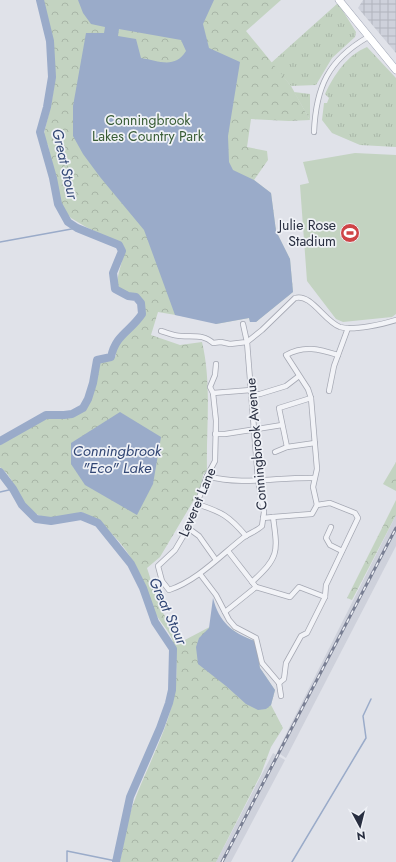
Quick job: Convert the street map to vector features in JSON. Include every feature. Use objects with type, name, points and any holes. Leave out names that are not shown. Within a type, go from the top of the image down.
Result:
[{"type":"main road","points":[[340,0],[396,70]]},
{"type":"street","points":[[314,132],[316,102],[326,75],[337,60],[353,45],[368,36]]},
{"type":"street","points":[[161,331],[180,336],[208,338],[212,343],[221,342],[230,344],[247,342],[262,330],[295,298],[300,297],[307,299],[328,320],[341,327],[348,328],[375,325],[396,320]]},
{"type":"street","name":"Conningbrook Avenue","points":[[169,590],[180,587],[200,574],[246,536],[262,526],[263,518],[258,480],[252,392],[247,342],[243,324]]},
{"type":"street","points":[[329,391],[338,355],[348,328]]},
{"type":"street","points":[[263,518],[312,514],[317,505],[313,487],[316,468],[311,398],[286,355],[296,349],[314,349],[338,355]]},
{"type":"street","name":"Leveret Lane","points":[[169,590],[162,581],[158,566],[175,550],[188,528],[207,476],[216,459],[216,421],[213,393],[210,387],[216,375],[216,364]]},
{"type":"street","points":[[213,393],[252,392],[260,394],[286,386],[299,376]]},
{"type":"street","points":[[287,447],[279,408],[311,398]]},
{"type":"street","points":[[215,434],[254,430],[282,425]]},
{"type":"street","points":[[275,452],[287,447],[315,443]]},
{"type":"street","points":[[207,476],[237,482],[314,478]]},
{"type":"street","points":[[279,683],[284,679],[286,663],[294,646],[301,636],[307,633],[325,597],[326,585],[358,518],[355,513],[330,503],[317,505]]},
{"type":"street","points":[[197,504],[221,512],[236,524],[246,536]]},
{"type":"street","points":[[252,582],[270,565],[275,555],[272,517]]},
{"type":"street","points":[[331,527],[326,538],[330,545],[342,551]]},
{"type":"street","points":[[188,528],[199,536],[216,560]]},
{"type":"street","points":[[228,551],[256,587],[290,597],[299,587],[325,597]]},
{"type":"street","points":[[200,574],[216,595],[229,620],[239,630],[256,638],[262,663],[279,683],[281,696]]},
{"type":"street","points":[[225,612],[236,600],[256,587]]},
{"type":"shaded area","points":[[363,0],[396,0],[396,53],[358,8]]},
{"type":"shaded area","points":[[396,515],[396,546],[286,758],[277,752]]},
{"type":"shaded area","points":[[273,753],[285,760],[231,862],[216,862]]},
{"type":"green space","name":"Conningbrook Lakes Country Park","points":[[43,0],[281,0],[246,31],[291,86],[310,120],[289,121],[251,119],[247,147],[267,151],[268,160],[254,180],[271,193],[276,231],[290,259],[293,292],[256,322],[250,322],[249,318],[216,324],[211,321],[158,312],[151,335],[180,345],[202,342],[208,390],[207,470],[203,475],[201,488],[160,557],[147,568],[160,608],[181,642],[221,621],[241,636],[255,641],[260,668],[275,690],[271,705],[283,728],[271,747],[261,774],[216,862],[120,862],[128,820],[135,798],[163,733],[170,711],[175,689],[176,666],[173,642],[169,633],[154,611],[134,563],[119,541],[109,531],[82,512],[61,516],[44,517],[30,510],[6,472],[0,467],[0,445],[44,419],[73,417],[84,410],[89,402],[98,364],[116,356],[116,343],[142,318],[142,302],[132,294],[122,292],[117,286],[123,255],[123,245],[71,218],[61,207],[48,145],[43,138],[52,97],[54,62],[52,41]]},
{"type":"green space","points":[[338,3],[356,32],[355,37],[332,58],[316,85],[291,86],[271,63]]},
{"type":"green space","points":[[367,47],[396,78],[396,147],[360,145],[332,133],[322,120],[324,103],[327,103],[329,98],[325,94],[337,73],[347,60]]},
{"type":"green space","points":[[294,92],[310,94],[310,120]]},
{"type":"green space","name":"Julie Rose Stadium","points":[[355,153],[396,155],[396,314],[392,317],[343,322],[336,319],[307,281],[300,185],[309,183],[303,162]]},
{"type":"green space","points":[[396,462],[396,491],[383,484]]},
{"type":"green space","points":[[396,500],[396,515],[352,600],[347,598]]},
{"type":"water","points":[[78,0],[214,0],[203,24],[209,48],[240,62],[228,136],[229,162],[233,170],[254,180],[271,193],[276,231],[290,259],[293,292],[256,322],[250,322],[249,318],[216,324],[175,315],[144,230],[83,154],[73,136],[73,106],[86,33],[104,33],[105,27],[91,24],[83,13]],"holes":[[[119,29],[181,40],[186,51],[182,57],[172,62],[160,62],[141,58],[136,39],[118,36]]]},
{"type":"water","name":"Conningbrook \"Eco\" Lake","points":[[120,412],[161,437],[153,484],[137,515],[85,485],[71,464],[71,443]]},
{"type":"water","points":[[213,598],[219,614],[228,626],[247,638],[255,641],[260,668],[275,690],[271,705],[266,709],[258,710],[246,704],[198,664],[196,647],[199,638],[209,628]]},
{"type":"waterway","name":"Great Stour","points":[[0,441],[46,415],[72,414],[83,408],[88,399],[93,383],[97,360],[111,357],[116,343],[142,314],[141,303],[136,297],[128,296],[115,289],[113,273],[122,251],[119,245],[77,228],[68,222],[58,204],[53,178],[40,132],[47,107],[52,77],[50,41],[40,0]]},
{"type":"waterway","points":[[0,242],[77,228]]},
{"type":"waterway","name":"Great Stour","points":[[0,472],[13,489],[22,505],[36,519],[51,521],[81,516],[98,523],[131,564],[143,588],[155,622],[173,649],[172,690],[169,703],[160,728],[130,797],[116,862]]},
{"type":"waterway","points":[[0,492],[13,489]]},
{"type":"waterway","points":[[292,862],[366,738],[363,716],[371,699]]},
{"type":"waterway","points":[[67,862],[67,851],[116,861]]},
{"type":"railway","points":[[222,862],[396,528]]},
{"type":"place","name":"Julie Rose Stadium","points":[[350,233]]}]
